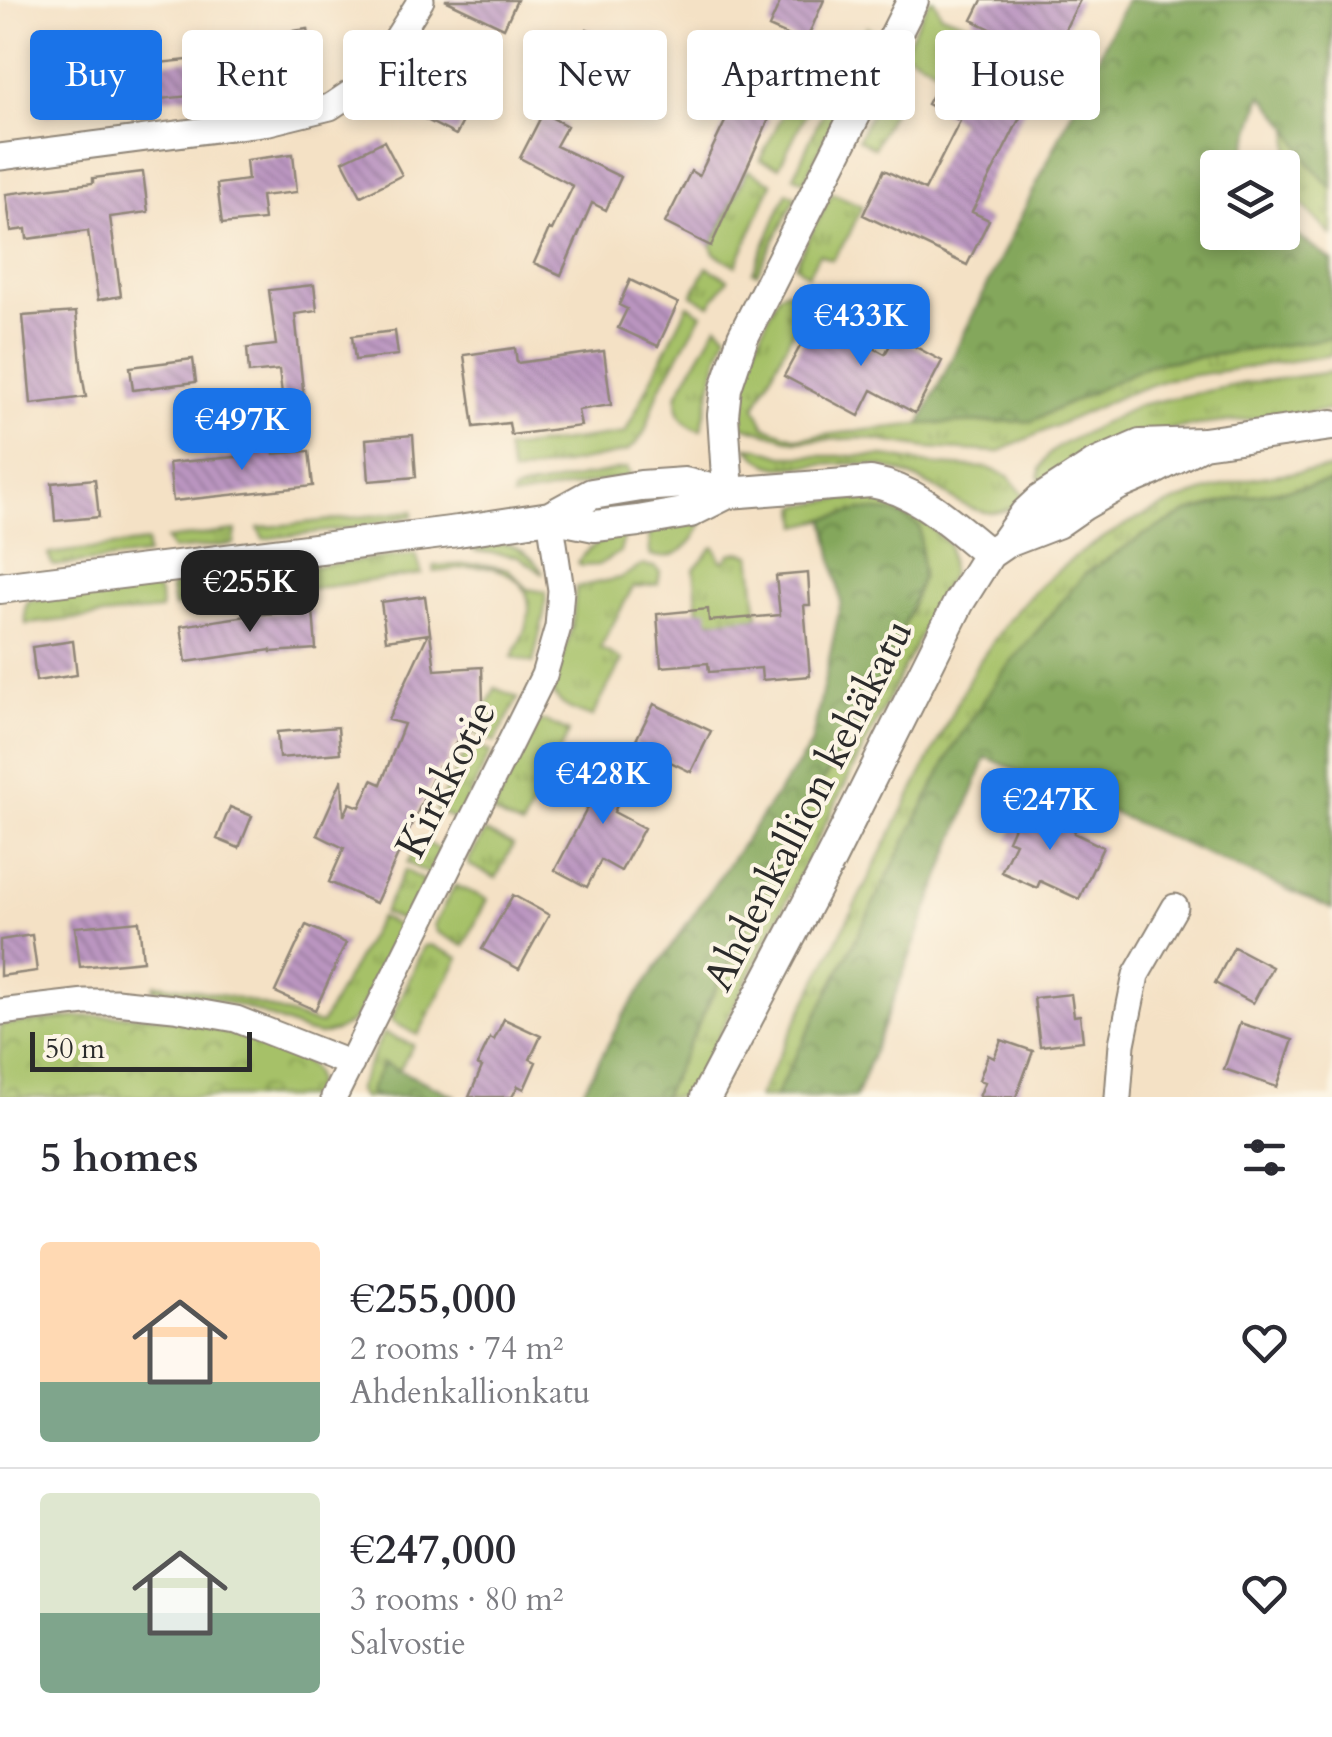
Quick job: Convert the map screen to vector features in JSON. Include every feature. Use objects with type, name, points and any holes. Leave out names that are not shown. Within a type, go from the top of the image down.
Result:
[{"type":"street","points":[[0,156],[269,122],[330,107],[357,89],[379,67],[421,0]]},
{"type":"street","points":[[728,493],[723,415],[726,388],[738,349],[912,0]]},
{"type":"street","name":"Ahdenkallion kehäkatu","points":[[706,1097],[959,602],[1025,514],[1040,500],[1116,454],[1140,445],[1203,442],[1332,425]]},
{"type":"street","points":[[0,588],[550,517],[596,526],[638,521],[690,512],[728,493],[870,482],[891,486],[997,548]]},
{"type":"street","name":"Kirkkotie","points":[[334,1097],[544,675],[558,626],[561,590],[550,517]]},
{"type":"street","points":[[1118,1097],[1122,1044],[1136,974],[1175,906]]},
{"type":"street","points":[[0,1012],[85,1002],[174,1008],[236,1019],[351,1064]]},
{"type":"green space","points":[[929,0],[934,0],[941,14],[969,24],[966,30],[935,30],[935,68],[915,57],[914,30]]},
{"type":"green space","points":[[1126,0],[1332,0],[1332,189],[1262,95],[1245,150],[1200,150],[1200,250],[1300,250],[1300,237],[1332,261],[1332,338],[1151,364],[1032,421],[920,424],[1068,120],[1100,120],[1100,54]]},
{"type":"green space","points":[[780,120],[802,120],[779,167],[760,160]]},
{"type":"green space","points":[[820,120],[834,120],[804,181],[794,176]]},
{"type":"green space","points":[[868,120],[888,120],[874,148],[858,139]]},
{"type":"green space","points":[[1290,128],[1309,163],[1332,189],[1332,236],[1300,202],[1300,150],[1289,150]]},
{"type":"green space","points":[[748,170],[772,183],[736,266],[714,253],[711,246]]},
{"type":"green space","points":[[787,192],[796,197],[757,273],[753,272]]},
{"type":"green space","points":[[832,193],[862,206],[832,260],[819,254],[808,275],[795,265]]},
{"type":"green space","points":[[707,267],[728,279],[710,305],[692,295]]},
{"type":"green space","points":[[787,290],[807,303],[755,407],[765,427],[797,438],[920,424],[1032,421],[1150,364],[1332,338],[1332,355],[1168,379],[998,452],[927,448],[864,438],[795,441],[742,426],[741,409],[751,358],[779,294]]},
{"type":"green space","points":[[688,305],[702,314],[659,390],[638,442],[627,451],[612,455],[512,474],[506,449],[625,433]]},
{"type":"green space","points":[[717,325],[727,334],[701,430],[681,417],[678,393]]},
{"type":"green space","points":[[1332,372],[1332,410],[1139,435],[1043,486],[1039,477],[1048,455],[1061,445],[1139,405],[1241,384]]},
{"type":"green space","points":[[747,447],[783,456],[885,456],[936,465],[988,468],[1008,476],[1024,498],[992,513],[961,503],[890,469],[845,464],[781,467],[762,460]]},
{"type":"green space","points":[[627,468],[631,476],[512,498],[513,492],[522,489]]},
{"type":"green space","points":[[1332,469],[1332,482],[1242,497],[1188,512],[1142,536],[1085,574],[1003,672],[954,746],[775,1097],[758,1097],[976,666],[1017,610],[1065,565],[1148,514],[1241,481]]},
{"type":"green space","points":[[1332,482],[1332,909],[986,757],[856,1097],[775,1097],[954,746],[1003,672],[1085,574],[1142,536],[1188,512],[1242,497]]},
{"type":"green space","points":[[846,498],[878,501],[915,515],[949,545],[951,574],[688,1097],[663,1097],[784,848],[872,696],[922,577],[861,510],[799,526],[797,506]]},
{"type":"green space","points":[[861,510],[894,512],[920,526],[922,576],[872,696],[784,848],[663,1097],[580,1097],[623,1016],[811,745],[841,602],[825,519]]},
{"type":"green space","points":[[413,511],[413,516],[352,528],[263,539],[258,528]]},
{"type":"green space","points":[[702,522],[682,550],[668,556],[650,555],[649,529]]},
{"type":"green space","points":[[236,531],[234,544],[172,550],[166,539]]},
{"type":"green space","points":[[612,534],[625,534],[620,552],[598,565],[581,566],[578,562],[588,550]]},
{"type":"green space","points":[[147,542],[147,555],[53,566],[48,554]]},
{"type":"green space","points":[[506,544],[528,555],[543,574],[518,556],[471,548]]},
{"type":"green space","points":[[715,547],[721,561],[740,552],[751,555],[758,617],[709,621],[698,610],[694,569]]},
{"type":"green space","points":[[416,554],[422,574],[257,596],[253,579],[256,573]]},
{"type":"green space","points":[[481,564],[508,569],[528,589],[546,592],[533,663],[512,657],[529,611],[526,593],[516,579],[501,570],[483,567],[434,572],[434,566]]},
{"type":"green space","points":[[643,565],[660,572],[658,584],[633,587],[600,648],[622,660],[592,717],[570,708],[553,692],[572,627],[576,587],[620,578]]},
{"type":"green space","points":[[232,575],[237,580],[239,598],[174,607],[173,583]]},
{"type":"green space","points":[[153,586],[160,594],[161,610],[26,624],[28,601]]},
{"type":"green space","points":[[495,688],[518,698],[495,742],[475,733]]},
{"type":"green space","points":[[545,721],[569,732],[522,827],[492,813],[536,723]]},
{"type":"green space","points":[[470,743],[491,752],[457,821],[436,810]]},
{"type":"green space","points":[[485,832],[513,845],[496,878],[469,865]]},
{"type":"green space","points":[[421,839],[441,851],[429,874],[407,863]]},
{"type":"green space","points":[[405,870],[425,881],[405,922],[383,913]]},
{"type":"green space","points":[[455,885],[487,899],[464,946],[437,932],[434,925]]},
{"type":"green space","points":[[380,917],[402,928],[358,1014],[336,1031],[320,1035],[306,1032],[247,1008],[153,989],[155,984],[215,994],[321,1024]]},
{"type":"green space","points":[[431,945],[459,958],[418,1035],[391,1021],[424,946]]},
{"type":"green space","points":[[89,1016],[166,1018],[265,1044],[311,1068],[315,1079],[312,1097],[0,1097],[0,1025]]},
{"type":"green space","points":[[383,1033],[413,1045],[399,1071],[383,1064],[370,1092],[379,1097],[363,1097],[357,1090]]},
{"type":"green space","points":[[383,1063],[457,1097],[379,1097],[369,1093]]},
{"type":"building","points":[[445,0],[517,0],[504,28]]},
{"type":"building","points":[[781,0],[824,0],[811,30],[769,27]]},
{"type":"building","points":[[982,0],[1080,0],[1065,30],[993,30],[972,20]]},
{"type":"building","points":[[182,61],[182,97],[162,99],[162,63]]},
{"type":"building","points":[[935,89],[935,108],[927,104]]},
{"type":"building","points":[[427,120],[464,120],[456,135]]},
{"type":"building","points":[[539,120],[556,120],[567,126],[556,146],[621,177],[606,210],[592,203],[561,275],[534,263],[573,186],[520,158]]},
{"type":"building","points":[[726,120],[769,120],[711,246],[665,223],[691,171],[699,176]]},
{"type":"building","points":[[1019,120],[972,212],[989,220],[967,265],[863,215],[884,170],[925,190],[960,121]]},
{"type":"building","points":[[384,141],[402,175],[361,196],[343,161]]},
{"type":"building","points":[[293,154],[297,192],[261,196],[264,220],[222,224],[217,184],[248,180],[246,160]]},
{"type":"building","points":[[143,172],[148,212],[110,217],[121,296],[98,300],[88,231],[27,239],[26,229],[11,231],[6,194]]},
{"type":"building","points":[[630,280],[678,303],[658,346],[618,328],[627,309],[619,305]]},
{"type":"building","points":[[314,285],[317,311],[295,314],[305,408],[284,410],[279,370],[249,373],[247,348],[276,345],[269,290]]},
{"type":"building","points":[[76,312],[86,397],[31,404],[23,316]]},
{"type":"building","points":[[816,317],[885,354],[895,336],[942,361],[915,413],[872,390],[859,416],[784,376]]},
{"type":"building","points":[[395,331],[398,355],[355,360],[352,336]]},
{"type":"building","points":[[515,348],[517,363],[604,351],[611,405],[578,410],[581,426],[511,435],[509,423],[474,427],[464,355]]},
{"type":"building","points":[[193,359],[196,382],[133,390],[130,367]]},
{"type":"building","points":[[413,435],[416,477],[369,481],[366,439]]},
{"type":"building","points":[[272,437],[274,454],[309,451],[313,486],[173,501],[169,463],[248,456],[246,440]]},
{"type":"building","points":[[95,479],[99,517],[55,521],[52,483]]},
{"type":"building","points":[[808,573],[810,605],[804,605],[810,676],[762,680],[761,668],[709,672],[708,663],[661,667],[657,614],[708,609],[709,621],[780,615],[776,576]]},
{"type":"building","points":[[425,596],[435,670],[482,667],[483,702],[464,746],[456,742],[444,769],[438,767],[376,903],[329,882],[344,848],[317,835],[342,779],[344,816],[350,803],[360,807],[372,780],[381,784],[404,724],[388,720],[428,634],[386,640],[381,602]]},
{"type":"building","points":[[313,610],[316,649],[271,650],[186,662],[181,626]]},
{"type":"building","points":[[73,641],[77,675],[36,681],[32,647]]},
{"type":"building","points":[[654,704],[711,731],[691,772],[634,744]]},
{"type":"building","points":[[338,727],[340,753],[279,758],[277,732]]},
{"type":"building","points":[[619,748],[639,758],[614,812],[644,828],[621,871],[601,860],[587,887],[555,870]]},
{"type":"building","points":[[1024,804],[1076,827],[1074,833],[1103,847],[1079,899],[1040,881],[1037,888],[1001,872],[1015,843],[1008,840]]},
{"type":"building","points":[[230,807],[252,816],[239,848],[217,839]]},
{"type":"building","points":[[513,895],[549,915],[519,969],[482,949]]},
{"type":"building","points":[[139,921],[143,961],[80,967],[75,927]]},
{"type":"building","points":[[306,925],[346,943],[315,1010],[275,992]]},
{"type":"building","points":[[32,935],[37,971],[0,976],[0,940]]},
{"type":"building","points":[[1234,947],[1272,967],[1253,1003],[1215,983]]},
{"type":"building","points":[[1071,994],[1074,1016],[1080,1015],[1083,1041],[1040,1046],[1034,998]]},
{"type":"building","points":[[504,1019],[541,1036],[530,1059],[536,1062],[524,1089],[518,1086],[512,1097],[469,1097],[482,1067],[477,1065]]},
{"type":"building","points":[[1240,1023],[1293,1040],[1277,1087],[1224,1069]]},
{"type":"building","points":[[1001,1040],[1033,1051],[1016,1097],[979,1097],[985,1082],[979,1080],[988,1055],[994,1058]]}]
